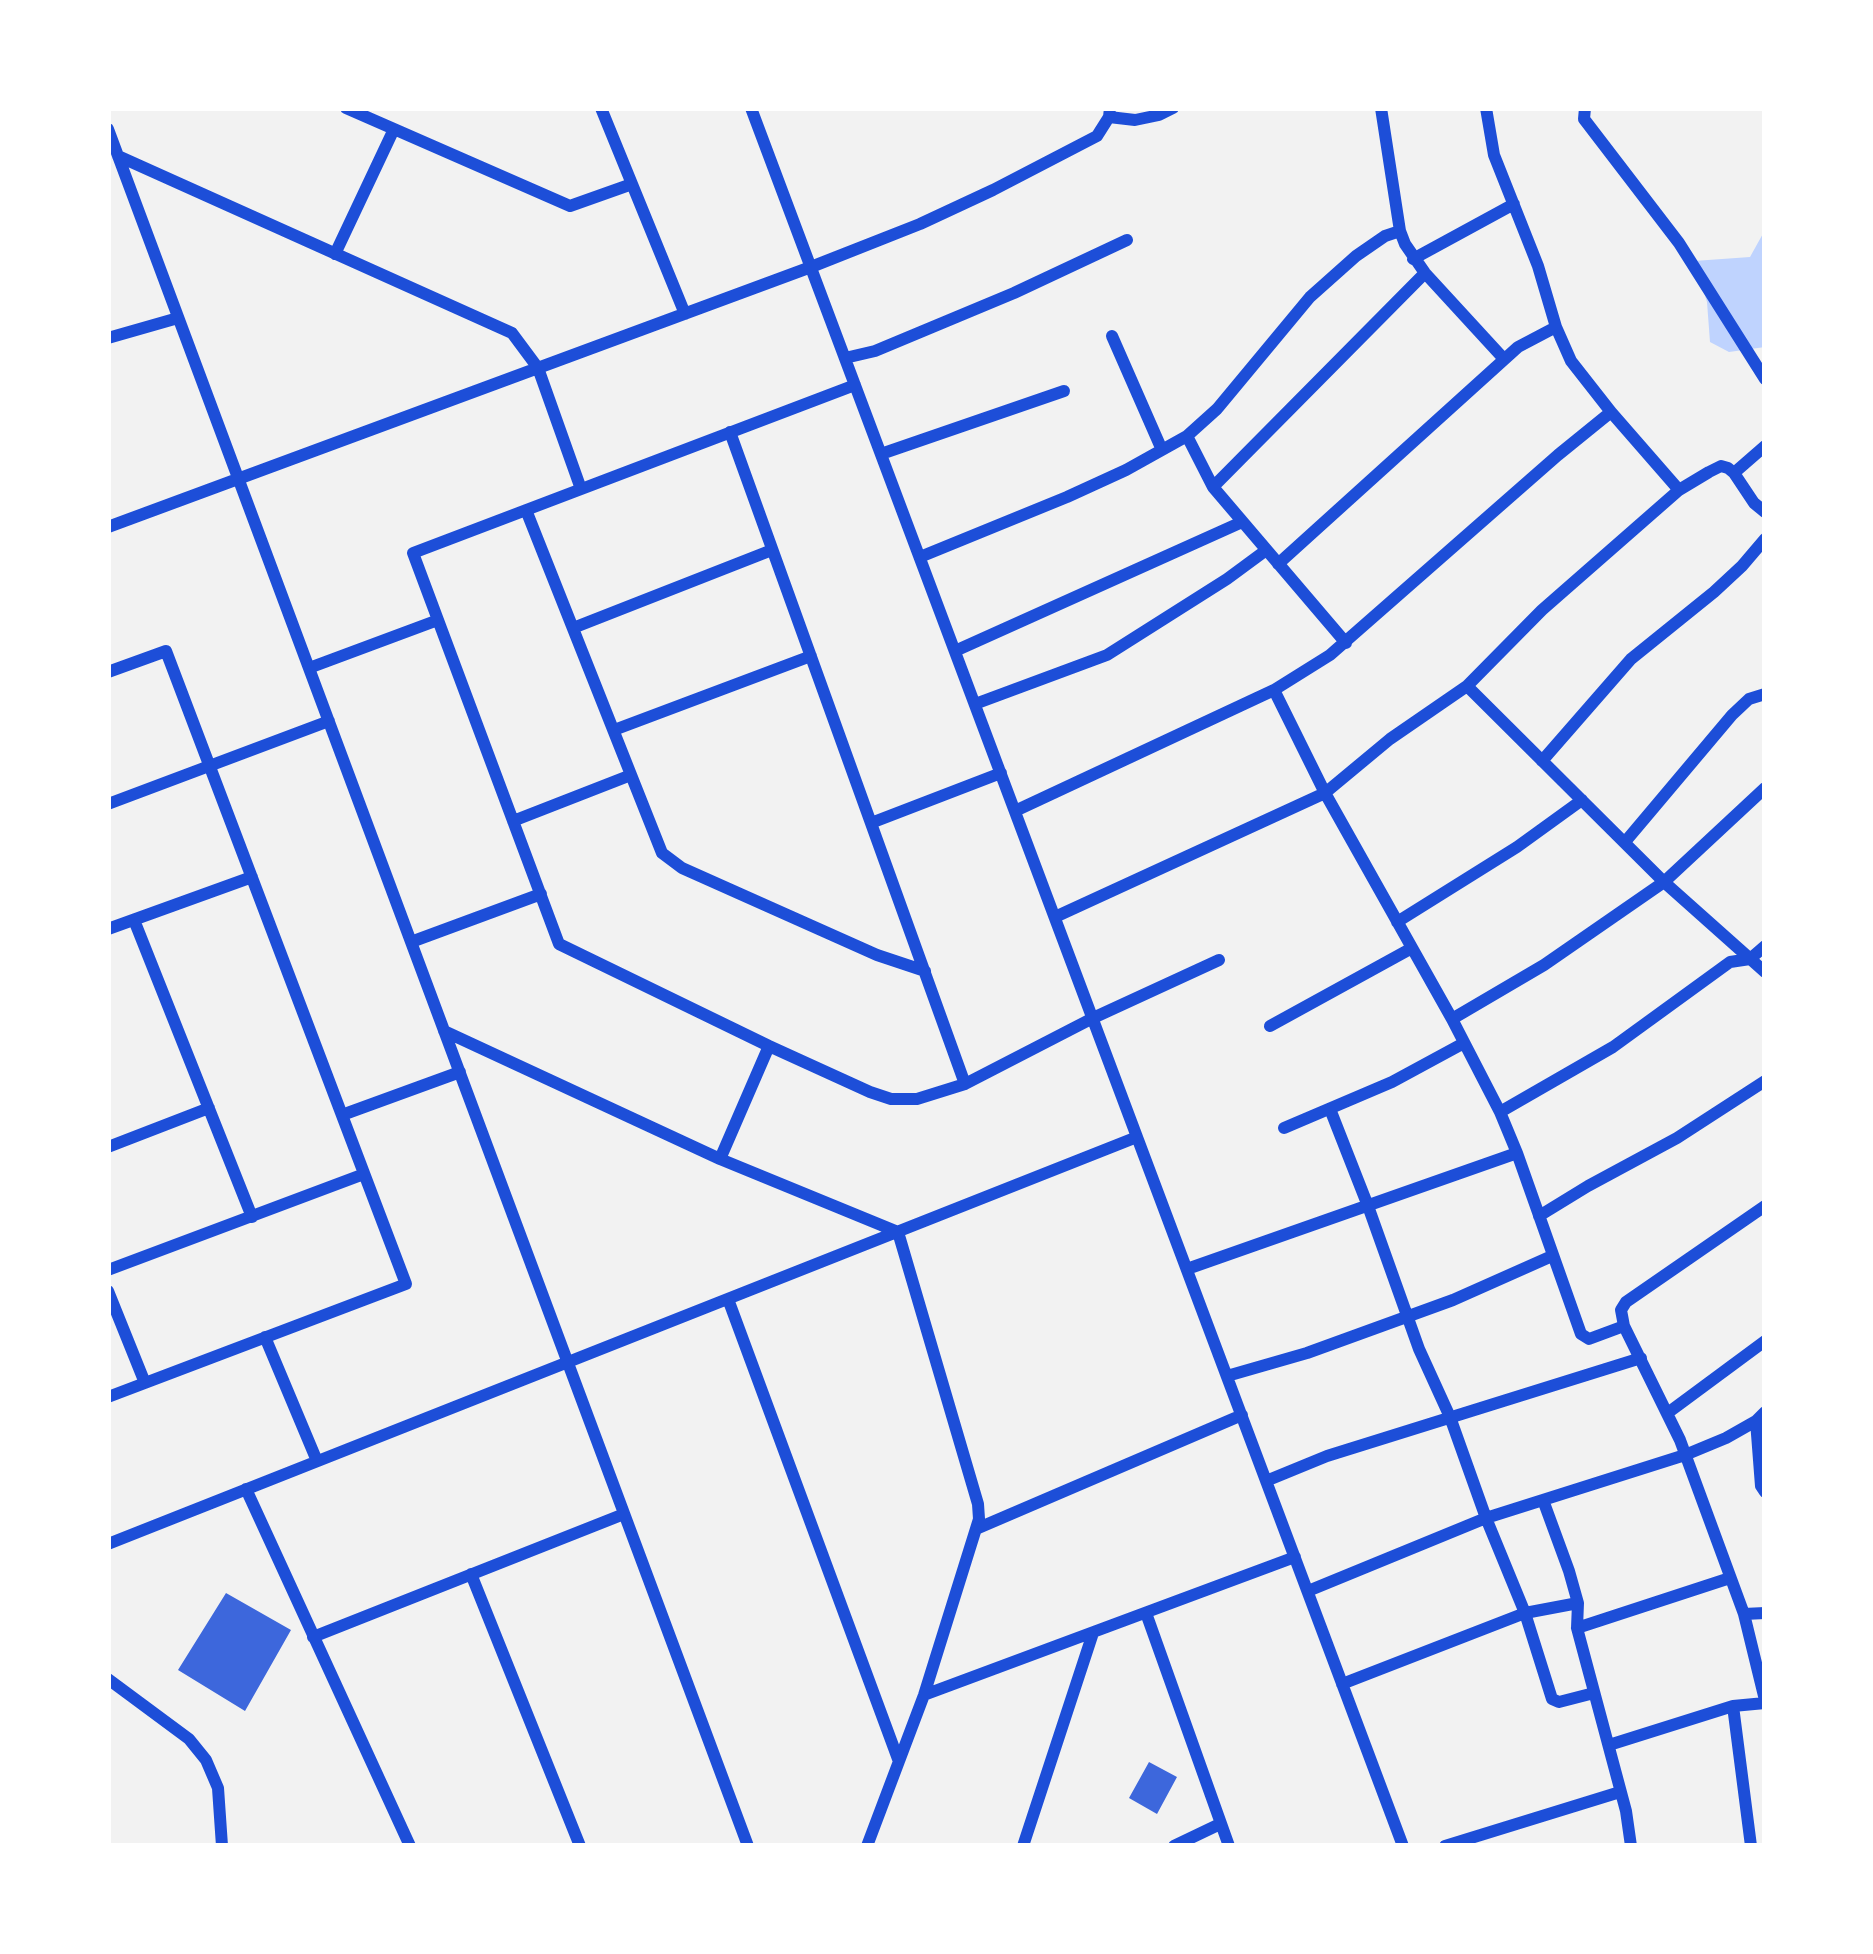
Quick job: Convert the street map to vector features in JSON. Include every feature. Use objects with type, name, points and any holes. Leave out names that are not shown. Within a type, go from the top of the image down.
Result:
[{"type":"street","points":[[346,108],[569,206],[632,184]]},
{"type":"street","points":[[602,108],[685,314]]},
{"type":"street","points":[[752,108],[1403,1846]]},
{"type":"street","points":[[108,527],[920,224],[1097,136],[1110,112],[1135,120],[1173,108]]},
{"type":"street","points":[[1382,108],[1400,231],[1413,259],[1504,359]]},
{"type":"street","points":[[1486,108],[1491,144],[1571,361],[1679,490]]},
{"type":"street","points":[[1585,108],[1585,119],[1679,243],[1765,379]]},
{"type":"street","points":[[108,129],[748,1846]]},
{"type":"street","points":[[335,254],[394,129]]},
{"type":"street","points":[[118,155],[512,333],[538,368],[581,489]]},
{"type":"street","points":[[1413,259],[1514,204]]},
{"type":"street","points":[[920,557],[1067,497],[1186,436],[1217,409],[1310,297],[1356,256],[1400,231]]},
{"type":"street","points":[[845,358],[875,351],[1014,293],[1127,240]]},
{"type":"street","points":[[1213,487],[1425,273]]},
{"type":"street","points":[[108,338],[178,318]]},
{"type":"street","points":[[1278,564],[1504,359],[1528,339],[1556,327]]},
{"type":"street","points":[[1112,336],[1162,450]]},
{"type":"street","points":[[855,385],[413,553],[559,944],[891,1099],[916,1099],[965,1084],[1219,960]]},
{"type":"street","points":[[880,454],[1064,392]]},
{"type":"street","points":[[1015,811],[1274,690],[1346,643],[1611,412]]},
{"type":"street","points":[[730,432],[965,1084]]},
{"type":"street","points":[[1186,436],[1213,487],[1346,643]]},
{"type":"street","points":[[1734,472],[1765,446]]},
{"type":"street","points":[[1055,917],[1325,793],[1390,739],[1467,686],[1530,620],[1679,490],[1720,466],[1734,472],[1765,512]]},
{"type":"street","points":[[526,510],[662,853],[682,868],[877,955],[925,971]]},
{"type":"street","points":[[955,651],[1242,522]]},
{"type":"street","points":[[1542,761],[1631,659],[1714,592],[1765,539]]},
{"type":"street","points":[[573,628],[772,550]]},
{"type":"street","points":[[975,704],[1107,655],[1265,551]]},
{"type":"street","points":[[309,668],[438,620]]},
{"type":"street","points":[[108,672],[166,650],[406,1284],[108,1397]]},
{"type":"street","points":[[614,730],[811,656]]},
{"type":"street","points":[[1467,686],[1664,882],[1765,972]]},
{"type":"street","points":[[1274,690],[1325,793],[1500,1112],[1582,1336],[1589,1339],[1624,1326]]},
{"type":"street","points":[[1624,842],[1732,715],[1749,699],[1765,694]]},
{"type":"street","points":[[108,804],[329,721]]},
{"type":"street","points":[[871,823],[1000,772]]},
{"type":"street","points":[[513,821],[632,776]]},
{"type":"street","points":[[1452,1019],[1544,965],[1664,882],[1765,788]]},
{"type":"street","points":[[1397,922],[1582,800]]},
{"type":"street","points":[[108,929],[252,877]]},
{"type":"street","points":[[411,942],[541,894]]},
{"type":"street","points":[[134,920],[252,1216]]},
{"type":"street","points":[[1500,1112],[1613,1047],[1730,962],[1750,959],[1765,946]]},
{"type":"street","points":[[1270,1026],[1412,948]]},
{"type":"street","points":[[444,1031],[720,1160],[898,1232]]},
{"type":"street","points":[[1284,1128],[1392,1082],[1464,1043]]},
{"type":"street","points":[[720,1160],[769,1046]]},
{"type":"street","points":[[342,1115],[460,1072]]},
{"type":"street","points":[[1539,1216],[1765,1082]]},
{"type":"street","points":[[108,1148],[209,1108]]},
{"type":"street","points":[[1330,1109],[1525,1613],[1552,1700],[1594,1693]]},
{"type":"street","points":[[108,1544],[1137,1137]]},
{"type":"street","points":[[1186,1269],[1517,1153]]},
{"type":"street","points":[[108,1270],[364,1174]]},
{"type":"street","points":[[1609,1744],[1733,1706],[1765,1702],[1744,1614],[1669,1412],[1624,1326],[1621,1310],[1765,1206]]},
{"type":"street","points":[[867,1846],[924,1695],[976,1529],[978,1504],[898,1232]]},
{"type":"street","points":[[1227,1376],[1307,1353],[1482,1289],[1552,1256]]},
{"type":"street","points":[[108,1291],[145,1383]]},
{"type":"street","points":[[728,1299],[899,1760]]},
{"type":"street","points":[[265,1337],[317,1461]]},
{"type":"street","points":[[1669,1412],[1765,1341]]},
{"type":"street","points":[[1266,1481],[1328,1456],[1641,1358]]},
{"type":"street","points":[[976,1529],[1242,1415]]},
{"type":"street","points":[[1308,1591],[1486,1517],[1685,1455],[1761,1416],[1765,1492]]},
{"type":"street","points":[[246,1489],[410,1846]]},
{"type":"street","points":[[1543,1500],[1578,1603],[1577,1628],[1631,1846]]},
{"type":"street","points":[[314,1637],[624,1514]]},
{"type":"street","points":[[924,1695],[1295,1558]]},
{"type":"street","points":[[472,1574],[580,1846]]},
{"type":"street","points":[[1577,1628],[1730,1578]]},
{"type":"street","points":[[1342,1684],[1525,1613],[1578,1603]]},
{"type":"street","points":[[1146,1613],[1228,1846]]},
{"type":"street","points":[[1744,1614],[1765,1613]]},
{"type":"street","points":[[1023,1846],[1093,1633]]},
{"type":"street","points":[[108,1679],[189,1739],[206,1760],[218,1788],[222,1846]]},
{"type":"street","points":[[1733,1706],[1751,1846]]},
{"type":"street","points":[[1445,1846],[1619,1792]]},
{"type":"street","points":[[1174,1846],[1220,1824]]},
{"type":"water","points":[[1765,230],[1765,347],[1729,352],[1710,342],[1707,302],[1694,261],[1750,257]]},
{"type":"building","points":[[226,1593],[291,1630],[245,1711],[178,1670]]},
{"type":"building","points":[[1149,1762],[1177,1777],[1157,1814],[1129,1798]]}]
